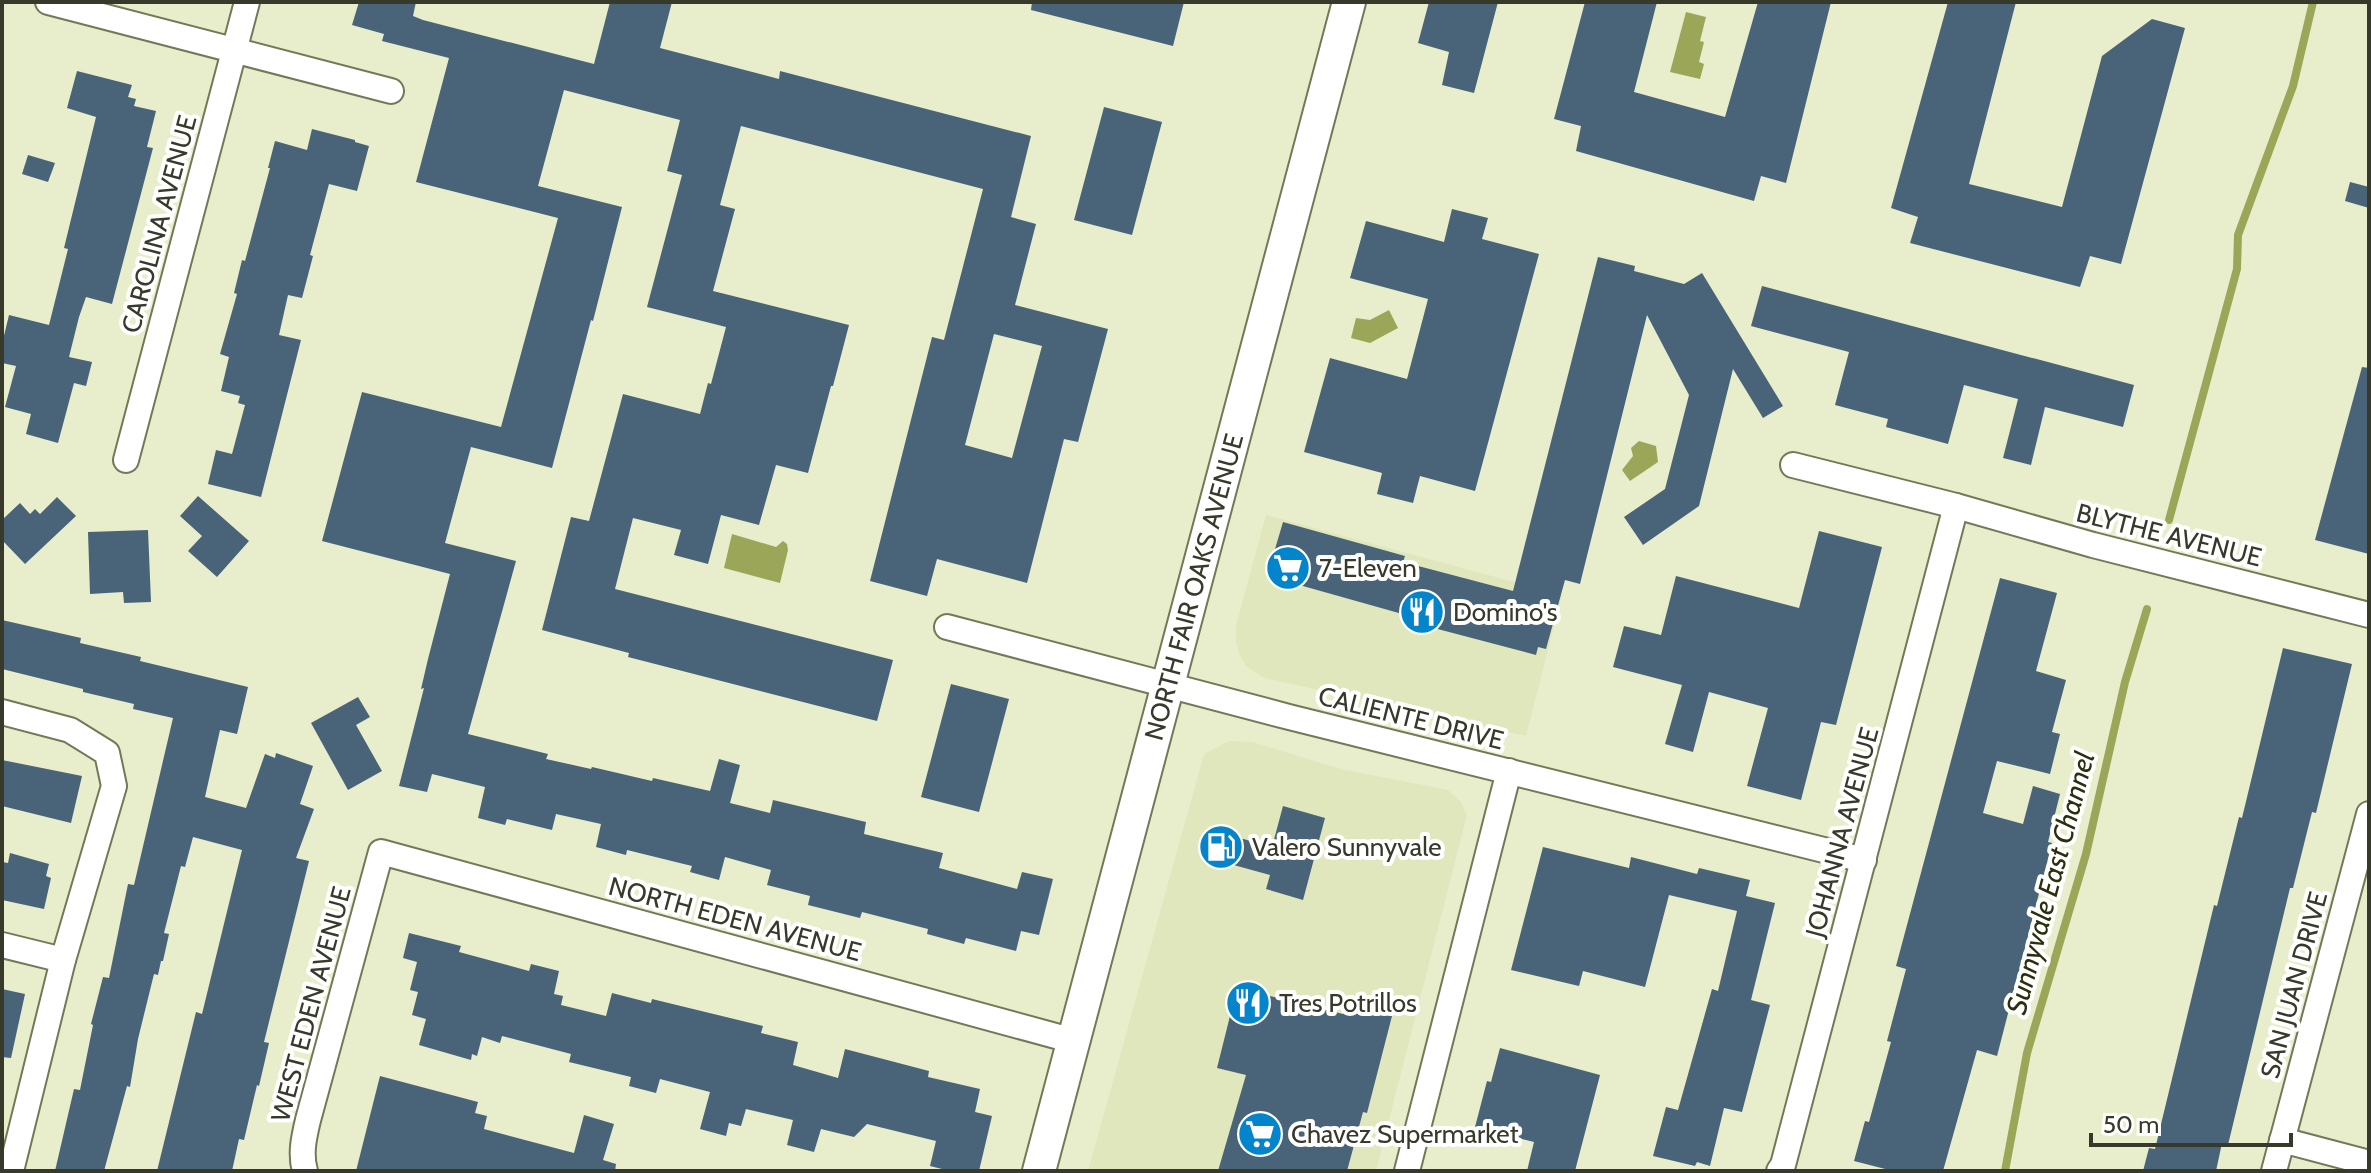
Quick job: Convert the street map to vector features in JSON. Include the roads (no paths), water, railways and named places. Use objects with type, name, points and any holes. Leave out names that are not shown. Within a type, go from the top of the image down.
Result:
[{"type":"main road","name":"NORTH FAIR OAKS AVENUE","points":[[1039,1171],[1349,2]]},
{"type":"street","points":[[48,2],[391,91]]},
{"type":"street","name":"CAROLINA AVENUE","points":[[126,460],[247,2]]},
{"type":"street","name":"BLYTHE AVENUE","points":[[1793,465],[2369,615]]},
{"type":"street","name":"JOHANNA AVENUE","points":[[1779,1171],[1956,506]]},
{"type":"street","name":"CALIENTE DRIVE","points":[[947,627],[1864,860]]},
{"type":"street","points":[[2,712],[70,730],[107,753],[114,786],[63,960],[11,1171]]},
{"type":"street","points":[[1407,1171],[1509,771]]},
{"type":"street","name":"SAN JUAN DRIVE","points":[[2274,1171],[2369,814]]},
{"type":"street","name":"NORTH EDEN AVENUE","points":[[381,852],[1074,1041]]},
{"type":"street","name":"WEST EDEN AVENUE","points":[[305,1171],[306,1131],[381,852]]},
{"type":"street","points":[[2,945],[63,960]]},
{"type":"street","points":[[2282,1140],[2369,1163]]},
{"type":"waterway","name":"Sunnyvale East Channel","points":[[2169,520],[2237,269],[2238,235],[2293,86],[2313,2]]},
{"type":"waterway","name":"Sunnyvale East Channel","points":[[2005,1171],[2027,1053],[2086,854],[2125,682],[2147,609]]},
{"type":"place","name":"7-Eleven","points":[[1288,568]]},
{"type":"place","name":"Domino's","points":[[1422,612]]},
{"type":"place","name":"Valero Sunnyvale","points":[[1221,847]]},
{"type":"place","name":"Tres Potrillos","points":[[1248,1003]]},
{"type":"place","name":"Chavez Supermarket","points":[[1260,1134]]}]
